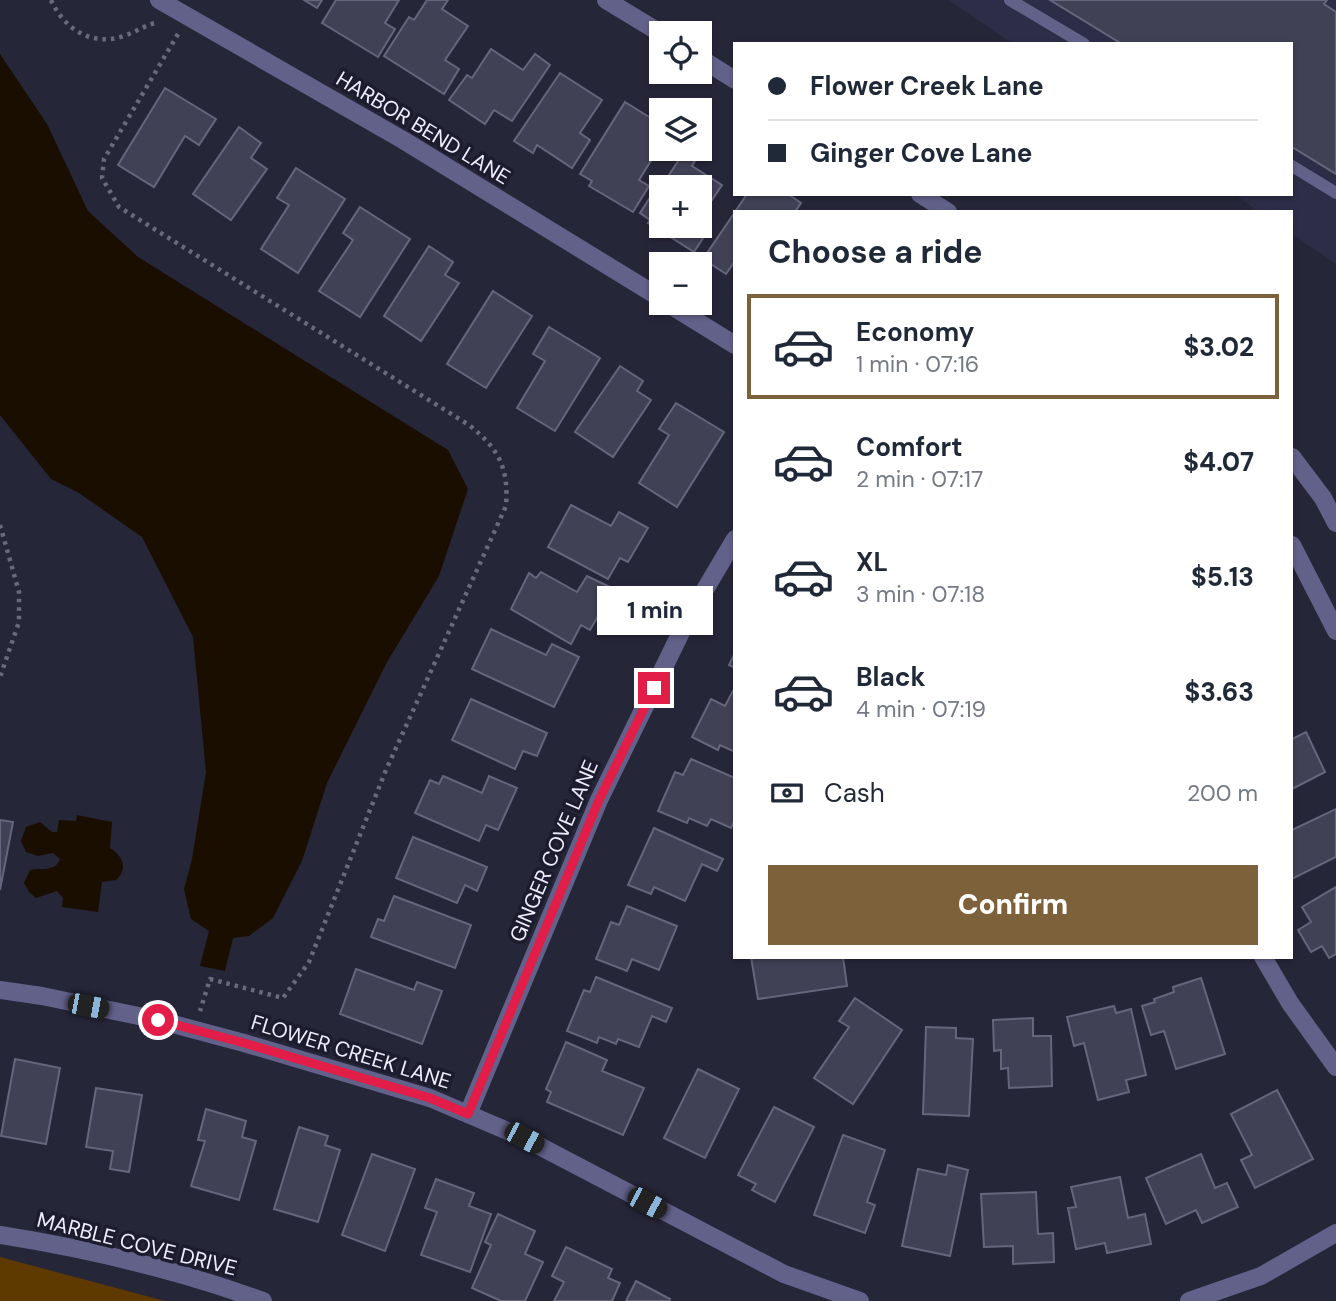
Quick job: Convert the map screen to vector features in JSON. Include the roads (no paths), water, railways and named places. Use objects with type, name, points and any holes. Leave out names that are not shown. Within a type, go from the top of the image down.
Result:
[{"type":"street","name":"HARBOR BEND LANE","points":[[159,0],[403,140],[649,291]]},
{"type":"street","points":[[606,0],[649,26]]},
{"type":"street","points":[[712,66],[733,79]]},
{"type":"street","points":[[923,196],[945,210]]},
{"type":"street","points":[[686,315],[733,344]]},
{"type":"street","points":[[1293,458],[1324,499],[1336,523]]},
{"type":"street","name":"GINGER COVE LANE","points":[[468,1114],[599,800],[687,620],[733,542]]},
{"type":"street","points":[[1293,547],[1336,631]]},
{"type":"street","points":[[1264,959],[1290,1003],[1336,1067]]},
{"type":"street","name":"FLOWER CREEK LANE","points":[[0,990],[42,996],[194,1029],[430,1098],[524,1138],[784,1274],[840,1298],[860,1301]]},
{"type":"street","points":[[1189,1301],[1261,1276],[1336,1233]]},
{"type":"street","name":"MARBLE COVE DRIVE","points":[[0,1235],[63,1245],[262,1301]]},
{"type":"lane","points":[[1010,0],[1081,42]]},
{"type":"lane","points":[[1293,167],[1336,193]]}]
